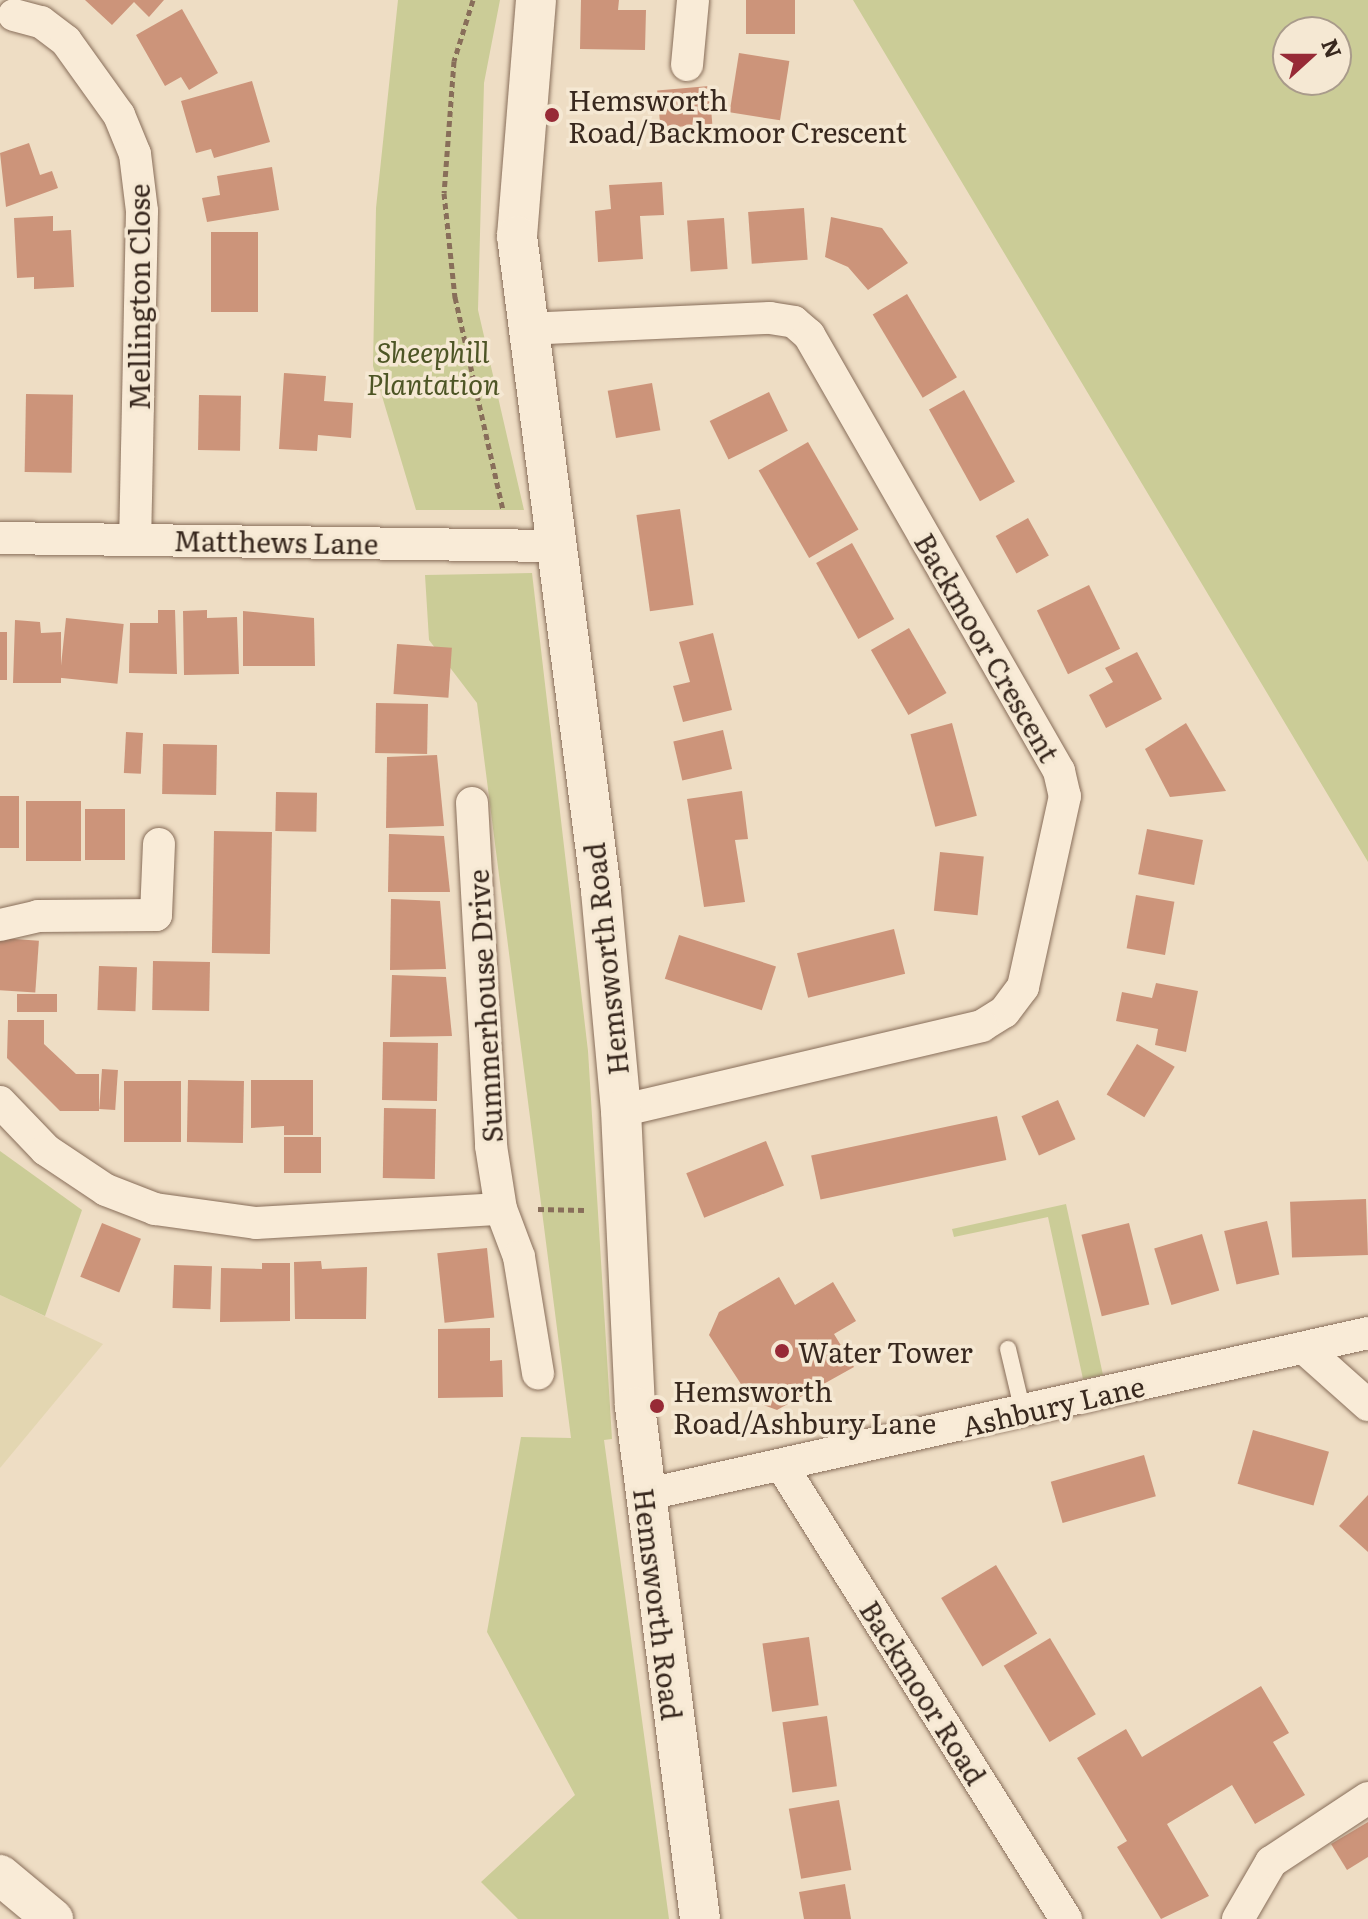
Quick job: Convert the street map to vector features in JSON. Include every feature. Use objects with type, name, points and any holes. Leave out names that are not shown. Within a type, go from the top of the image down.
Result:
[{"type":"street","name":"Hemsworth Road","points":[[536,0],[517,236],[525,329],[533,546],[601,891],[621,1111],[624,1211],[644,1495],[700,1919]]},
{"type":"street","points":[[687,65],[693,0]]},
{"type":"street","name":"Mellington Close","points":[[14,15],[41,22],[66,41],[119,115],[135,154],[142,211],[135,537]]},
{"type":"street","name":"Backmoor Crescent","points":[[525,329],[770,318],[794,322],[809,335],[1051,758],[1065,796],[1023,987],[1004,1012],[982,1026],[621,1111]]},
{"type":"street","name":"Matthews Lane","points":[[0,538],[135,537],[533,546]]},
{"type":"street","name":"Summerhouse Drive","points":[[472,803],[491,1146],[501,1209],[519,1257],[538,1373]]},
{"type":"street","points":[[0,925],[38,916],[156,915],[159,844]]},
{"type":"street","points":[[0,1102],[46,1150],[106,1190],[155,1209],[256,1223],[501,1209]]},
{"type":"street","name":"Ashbury Lane","points":[[644,1495],[782,1466],[871,1436],[1023,1412],[1368,1333]]},
{"type":"street","points":[[1304,1348],[1368,1405]]},
{"type":"street","name":"Backmoor Road","points":[[782,1466],[1066,1919]]},
{"type":"street","points":[[1238,1919],[1271,1862],[1368,1798]]},
{"type":"street","points":[[0,1875],[53,1919]]},
{"type":"lane","points":[[1008,1349],[1023,1412]]},
{"type":"path","points":[[473,0],[454,61],[444,193],[455,297],[481,429],[533,546]]},
{"type":"path","points":[[501,1209],[624,1211]]},
{"type":"shaded area","points":[[0,1295],[103,1344],[0,1468]]},
{"type":"green space","name":"Sheephill Plantation","points":[[398,0],[500,0],[484,83],[478,310],[524,510],[416,510],[373,366],[376,208]]},
{"type":"green space","points":[[853,0],[1368,0],[1368,862]]},
{"type":"green space","points":[[532,573],[588,1051],[612,1439],[604,1440],[669,1919],[518,1919],[481,1882],[575,1795],[487,1632],[521,1437],[571,1438],[477,703],[429,640],[425,575]]},
{"type":"green space","points":[[0,1151],[82,1210],[45,1316],[0,1295]]},
{"type":"green space","points":[[1066,1204],[1103,1375],[1083,1379],[1048,1217],[954,1237],[952,1229]]},
{"type":"building","points":[[85,0],[164,0],[149,17],[134,2],[112,25]]},
{"type":"building","points":[[581,0],[619,0],[618,10],[646,10],[645,50],[580,49]]},
{"type":"building","points":[[746,0],[795,0],[795,34],[746,34]]},
{"type":"building","points":[[182,9],[218,73],[189,90],[181,77],[165,86],[136,35]]},
{"type":"building","points":[[739,53],[789,61],[780,120],[730,112]]},
{"type":"building","points":[[252,81],[270,142],[214,158],[211,149],[196,153],[181,101]]},
{"type":"building","points":[[709,86],[712,124],[661,128],[657,91]]},
{"type":"building","points":[[29,143],[40,175],[52,171],[58,188],[6,207],[0,153]]},
{"type":"building","points":[[272,167],[279,210],[207,222],[202,198],[220,195],[217,176]]},
{"type":"building","points":[[662,182],[664,215],[640,216],[643,259],[598,262],[595,211],[611,209],[609,185]]},
{"type":"building","points":[[804,208],[808,260],[752,264],[748,212]]},
{"type":"building","points":[[53,216],[53,231],[71,230],[74,287],[34,289],[34,277],[17,278],[14,218]]},
{"type":"building","points":[[831,217],[882,228],[908,263],[868,290],[848,267],[825,257]]},
{"type":"building","points":[[724,218],[728,269],[691,271],[687,221]]},
{"type":"building","points":[[211,232],[258,232],[258,312],[211,312]]},
{"type":"building","points":[[907,294],[957,377],[923,398],[873,315]]},
{"type":"building","points":[[284,373],[326,376],[324,401],[353,403],[351,438],[318,435],[317,451],[279,449]]},
{"type":"building","points":[[652,383],[660,430],[616,438],[608,391]]},
{"type":"building","points":[[964,390],[1015,482],[980,501],[929,409]]},
{"type":"building","points":[[769,392],[788,431],[729,460],[710,421]]},
{"type":"building","points":[[26,394],[73,395],[72,473],[25,472]]},
{"type":"building","points":[[199,395],[241,396],[240,451],[198,450]]},
{"type":"building","points":[[808,442],[858,529],[809,558],[759,470]]},
{"type":"building","points":[[680,509],[693,605],[650,611],[636,515]]},
{"type":"building","points":[[1028,518],[1049,556],[1016,574],[996,536]]},
{"type":"building","points":[[852,543],[894,619],[858,639],[816,563]]},
{"type":"building","points":[[1089,585],[1120,649],[1068,674],[1037,610]]},
{"type":"building","points":[[158,610],[175,610],[177,674],[129,673],[130,623],[158,623]]},
{"type":"building","points":[[207,610],[207,618],[237,617],[239,674],[184,675],[183,611]]},
{"type":"building","points":[[243,611],[314,618],[315,666],[243,666]]},
{"type":"building","points":[[66,618],[124,624],[117,684],[60,678]]},
{"type":"building","points":[[15,620],[40,622],[41,633],[61,632],[61,683],[13,683]]},
{"type":"building","points":[[909,628],[946,693],[908,715],[871,650]]},
{"type":"building","points":[[0,632],[7,632],[7,680],[0,680]]},
{"type":"building","points":[[713,633],[732,710],[683,722],[673,686],[690,682],[679,642]]},
{"type":"building","points":[[397,644],[452,648],[448,698],[394,694]]},
{"type":"building","points":[[1137,652],[1162,699],[1106,728],[1089,695],[1113,682],[1105,668]]},
{"type":"building","points":[[376,703],[428,704],[427,754],[375,753]]},
{"type":"building","points":[[952,723],[977,816],[935,827],[910,734]]},
{"type":"building","points":[[1186,723],[1226,791],[1170,797],[1145,749]]},
{"type":"building","points":[[723,730],[732,769],[682,780],[673,741]]},
{"type":"building","points":[[126,732],[143,733],[141,774],[124,773]]},
{"type":"building","points":[[163,744],[217,745],[216,795],[162,794]]},
{"type":"building","points":[[437,755],[444,826],[386,828],[387,757]]},
{"type":"building","points":[[742,791],[748,839],[735,840],[745,902],[704,907],[687,799]]},
{"type":"building","points":[[276,792],[317,793],[316,832],[275,831]]},
{"type":"building","points":[[0,796],[19,796],[19,848],[0,848]]},
{"type":"building","points":[[26,801],[81,801],[81,861],[26,861]]},
{"type":"building","points":[[85,809],[125,809],[125,860],[85,860]]},
{"type":"building","points":[[1147,829],[1203,840],[1194,885],[1138,874]]},
{"type":"building","points":[[214,831],[272,832],[270,954],[212,953]]},
{"type":"building","points":[[389,834],[444,836],[450,892],[388,892]]},
{"type":"building","points":[[940,852],[984,857],[978,915],[934,911]]},
{"type":"building","points":[[1136,895],[1174,902],[1165,955],[1127,948]]},
{"type":"building","points":[[391,899],[440,901],[446,969],[390,970]]},
{"type":"building","points":[[894,929],[905,974],[808,998],[797,953]]},
{"type":"building","points":[[679,935],[776,967],[762,1010],[665,979]]},
{"type":"building","points":[[0,938],[39,941],[35,993],[0,990]]},
{"type":"building","points":[[153,961],[210,962],[209,1011],[152,1010]]},
{"type":"building","points":[[99,966],[137,967],[135,1011],[97,1010]]},
{"type":"building","points":[[392,975],[446,977],[452,1036],[390,1037]]},
{"type":"building","points":[[1156,983],[1198,991],[1186,1052],[1155,1045],[1158,1029],[1116,1021],[1122,992],[1152,998]]},
{"type":"building","points":[[17,994],[57,994],[57,1012],[17,1012]]},
{"type":"building","points":[[8,1020],[44,1020],[44,1044],[76,1074],[99,1074],[99,1111],[60,1111],[7,1058]]},
{"type":"building","points":[[383,1042],[438,1043],[437,1101],[382,1100]]},
{"type":"building","points":[[1137,1044],[1175,1067],[1144,1117],[1107,1095]]},
{"type":"building","points":[[102,1069],[118,1070],[115,1110],[99,1109]]},
{"type":"building","points":[[188,1080],[244,1081],[243,1143],[187,1142]]},
{"type":"building","points":[[251,1080],[313,1080],[313,1135],[284,1135],[284,1126],[251,1128]]},
{"type":"building","points":[[124,1081],[181,1081],[181,1142],[124,1142]]},
{"type":"building","points":[[1058,1100],[1075,1139],[1039,1156],[1021,1116]]},
{"type":"building","points":[[384,1108],[436,1109],[435,1179],[383,1178]]},
{"type":"building","points":[[997,1116],[1006,1160],[821,1200],[811,1156]]},
{"type":"building","points":[[284,1137],[321,1137],[321,1173],[284,1173]]},
{"type":"building","points":[[766,1141],[784,1186],[704,1218],[686,1173]]},
{"type":"building","points":[[1366,1199],[1368,1255],[1292,1258],[1290,1202]]},
{"type":"building","points":[[1267,1221],[1279,1275],[1237,1284],[1224,1231]]},
{"type":"building","points":[[102,1223],[141,1239],[119,1293],[80,1277]]},
{"type":"building","points":[[1129,1223],[1149,1305],[1102,1316],[1081,1235]]},
{"type":"building","points":[[1202,1234],[1219,1290],[1171,1305],[1154,1249]]},
{"type":"building","points":[[487,1248],[494,1318],[445,1323],[437,1253]]},
{"type":"building","points":[[321,1261],[322,1269],[367,1267],[366,1319],[295,1319],[294,1262]]},
{"type":"building","points":[[262,1263],[290,1263],[290,1321],[220,1322],[221,1268],[262,1269]]},
{"type":"building","points":[[174,1265],[212,1266],[210,1309],[172,1308]]},
{"type":"building","name":"Water Tower","points":[[779,1277],[795,1305],[833,1282],[856,1321],[834,1334],[854,1367],[777,1410],[752,1401],[709,1335],[719,1312]]},
{"type":"building","points":[[490,1328],[490,1361],[502,1360],[503,1397],[438,1398],[438,1329]]},
{"type":"building","points":[[1253,1430],[1329,1452],[1314,1506],[1238,1484]]},
{"type":"building","points":[[1144,1455],[1156,1496],[1063,1523],[1051,1482]]},
{"type":"building","points":[[1368,1495],[1368,1552],[1339,1526]]},
{"type":"building","points":[[996,1565],[1037,1634],[982,1667],[941,1598]]},
{"type":"building","points":[[809,1637],[819,1705],[772,1712],[762,1644]]},
{"type":"building","points":[[1050,1638],[1096,1714],[1050,1742],[1004,1666]]},
{"type":"building","points":[[1261,1686],[1289,1733],[1273,1742],[1305,1795],[1255,1824],[1232,1785],[1167,1824],[1209,1896],[1161,1919],[1117,1847],[1127,1841],[1077,1758],[1126,1729],[1142,1757]]},
{"type":"building","points":[[827,1716],[837,1786],[792,1793],[782,1722]]},
{"type":"building","points":[[839,1800],[851,1870],[801,1879],[789,1809]]},
{"type":"building","points":[[1368,1822],[1368,1857],[1347,1870],[1331,1844]]},
{"type":"building","points":[[845,1884],[851,1919],[804,1919],[799,1892]]},
{"type":"place","name":"Hemsworth Road/Backmoor Crescent","points":[[552,115]]},
{"type":"place","name":"Water Tower","points":[[782,1351]]},
{"type":"place","name":"Hemsworth Road/Ashbury Lane","points":[[657,1406]]}]
